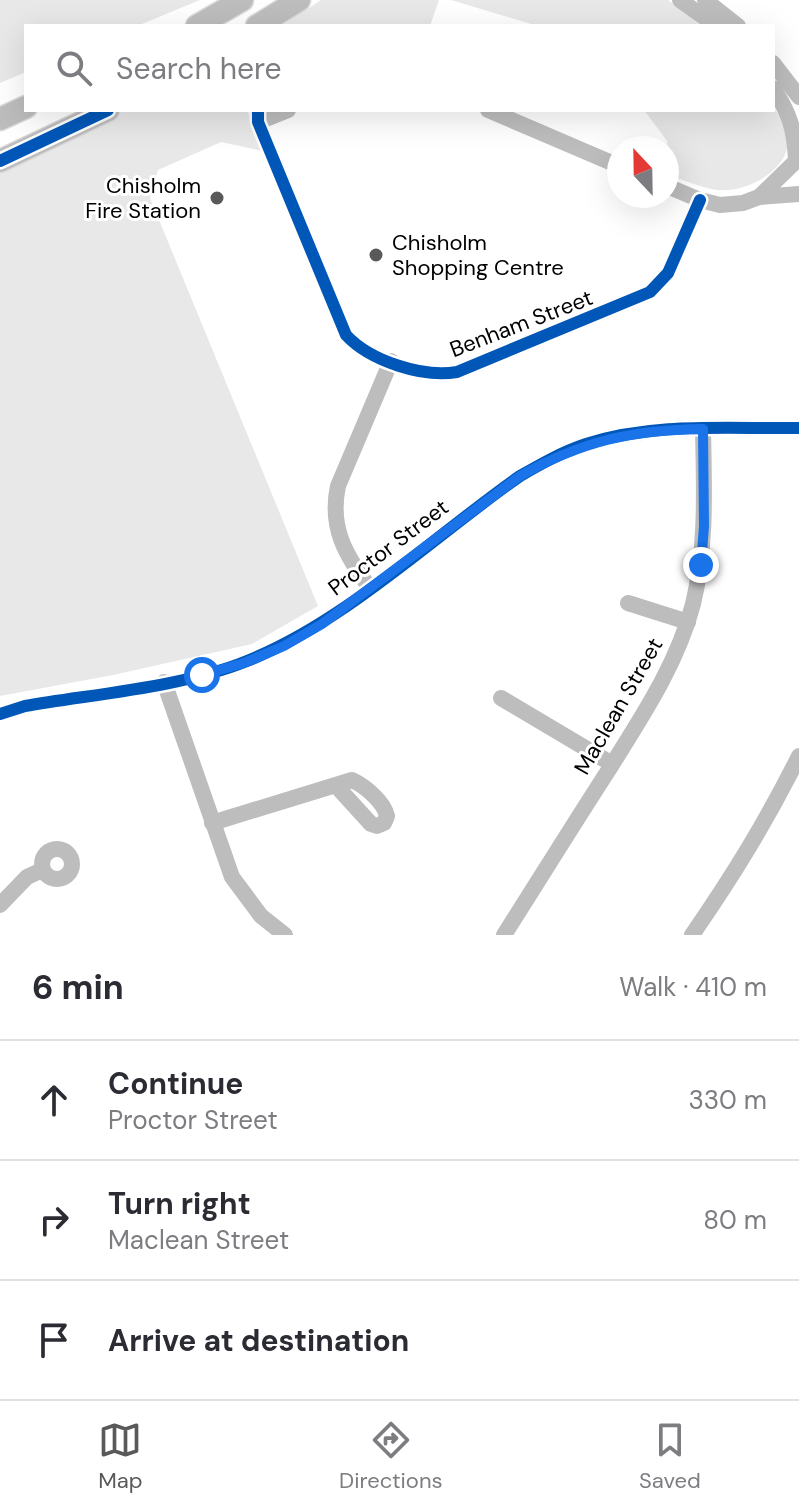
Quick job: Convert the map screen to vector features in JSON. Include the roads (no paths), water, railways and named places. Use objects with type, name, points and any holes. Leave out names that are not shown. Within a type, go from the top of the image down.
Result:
[{"type":"main road","points":[[200,24],[242,0]]},
{"type":"main road","points":[[260,24],[297,2]]},
{"type":"main road","points":[[275,24],[297,2]]},
{"type":"main road","points":[[0,119],[24,108]]},
{"type":"main road","points":[[0,161],[104,112]]},
{"type":"street","points":[[680,0],[713,24]]},
{"type":"street","points":[[705,0],[735,24]]},
{"type":"street","points":[[775,66],[799,97]]},
{"type":"street","points":[[775,91],[788,110],[792,123],[797,159],[793,174],[799,187]]},
{"type":"street","points":[[493,112],[607,161]]},
{"type":"street","name":"Benham Street","points":[[254,114],[342,327],[351,341],[364,350],[424,374],[457,372],[640,298],[659,285],[668,273],[700,200]]},
{"type":"street","points":[[759,197],[797,159]]},
{"type":"street","points":[[679,191],[720,205],[743,203],[759,197],[799,194]]},
{"type":"street","points":[[370,588],[341,544],[335,521],[335,502],[338,486],[391,361]]},
{"type":"street","name":"Proctor Street","points":[[0,714],[25,706],[164,682],[244,663],[284,646],[322,624],[505,487],[551,458],[585,444],[656,430],[799,428]]},
{"type":"street","name":"Maclean Street","points":[[504,935],[666,675],[688,622],[701,565],[704,526],[703,429]]},
{"type":"street","points":[[628,603],[688,622]]},
{"type":"street","points":[[164,682],[232,877],[261,916],[285,935]]},
{"type":"street","points":[[501,698],[612,764]]},
{"type":"street","points":[[692,935],[740,866],[799,756]]},
{"type":"street","points":[[212,823],[341,784]]},
{"type":"street","points":[[0,905],[27,877],[42,870]]},
{"type":"place","name":"Chisholm Fire Station","points":[[217,198]]},
{"type":"place","name":"Chisholm Shopping Centre","points":[[376,255]]}]
